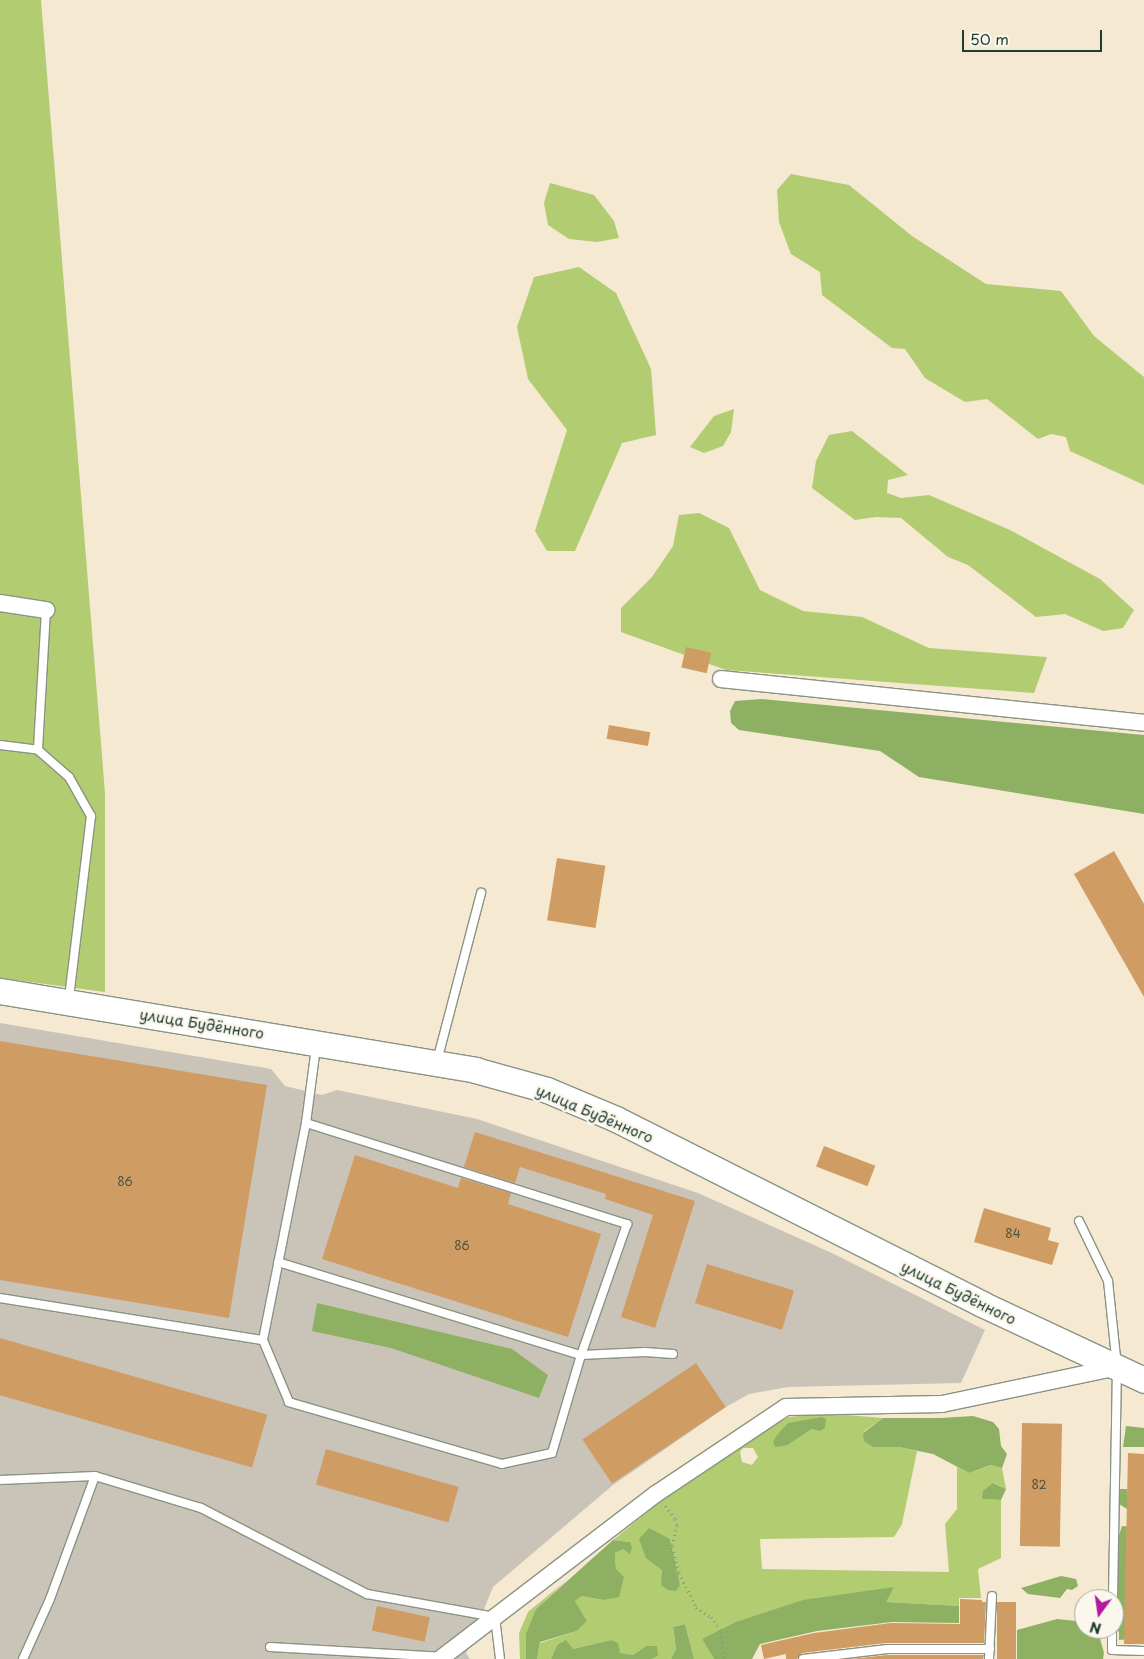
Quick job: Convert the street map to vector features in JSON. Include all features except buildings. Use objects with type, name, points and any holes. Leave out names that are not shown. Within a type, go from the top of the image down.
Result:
[{"type":"main road","name":"улица Будённого","points":[[0,990],[437,1063],[475,1070],[547,1090],[616,1119],[982,1304],[1144,1380]]},
{"type":"street","points":[[0,603],[46,610]]},
{"type":"street","points":[[721,679],[1144,723]]},
{"type":"street","points":[[442,1658],[656,1494],[786,1407],[942,1404],[1117,1367]]},
{"type":"lane","points":[[38,750],[46,610]]},
{"type":"lane","points":[[0,745],[38,750],[70,777],[91,816],[69,1001]]},
{"type":"lane","points":[[437,1063],[481,893]]},
{"type":"lane","points":[[306,1123],[627,1224],[581,1355],[552,1453],[502,1464],[289,1402],[263,1340],[306,1123],[317,1042]]},
{"type":"lane","points":[[1079,1221],[1108,1281],[1117,1367],[1113,1589]]},
{"type":"lane","points":[[278,1262],[581,1355],[645,1352],[673,1354]]},
{"type":"lane","points":[[0,1298],[263,1340]]},
{"type":"lane","points":[[23,1659],[50,1599],[95,1476]]},
{"type":"lane","points":[[0,1480],[95,1476],[201,1508],[367,1594],[495,1617],[500,1659]]},
{"type":"lane","points":[[989,1659],[992,1596]]},
{"type":"lane","points":[[1112,1639],[1112,1650],[1144,1650]]},
{"type":"lane","points":[[270,1647],[442,1658]]},
{"type":"lane","points":[[804,1659],[887,1649],[990,1649]]},
{"type":"path","points":[[656,1494],[675,1518],[677,1525],[672,1547],[679,1573],[696,1607],[711,1617],[721,1632],[724,1659]]},
{"type":"shaded area","points":[[0,1023],[271,1069],[285,1086],[322,1095],[337,1090],[477,1119],[698,1193],[834,1254],[985,1330],[961,1383],[788,1387],[749,1394],[726,1407],[613,1485],[493,1587],[466,1653],[470,1659],[0,1659]]},
{"type":"green space","points":[[0,0],[41,0],[105,793],[105,992],[0,978]]},
{"type":"green space","points":[[791,174],[849,185],[912,236],[986,284],[1061,291],[1094,336],[1144,377],[1144,485],[1070,451],[1066,437],[1051,434],[1038,439],[987,399],[965,402],[925,378],[905,349],[892,348],[822,295],[820,272],[791,254],[779,222],[777,190]]},
{"type":"green space","points":[[550,183],[594,195],[614,221],[619,238],[597,242],[569,239],[548,225],[544,203]]},
{"type":"green space","points":[[579,267],[616,293],[651,369],[656,435],[622,443],[575,551],[547,551],[535,531],[567,430],[528,379],[517,327],[534,277]]},
{"type":"green space","points":[[734,409],[731,432],[723,446],[704,453],[690,447],[714,416]]},
{"type":"green space","points":[[852,431],[908,475],[888,480],[887,493],[901,498],[929,495],[1010,530],[1100,579],[1134,610],[1123,628],[1103,631],[1065,614],[1036,617],[968,565],[948,557],[901,518],[876,517],[855,520],[812,488],[816,461],[829,435]]},
{"type":"green space","points":[[699,513],[729,528],[760,590],[803,611],[862,617],[929,648],[1047,657],[1034,693],[726,670],[621,632],[621,608],[652,577],[673,546],[679,515]]},
{"type":"green space","points":[[762,699],[1144,735],[1144,814],[919,777],[880,751],[739,730],[731,723],[730,711],[735,701]]},
{"type":"green space","points":[[317,1303],[512,1349],[548,1375],[539,1398],[391,1348],[312,1331]]},
{"type":"green space","points":[[822,1413],[883,1418],[863,1432],[873,1446],[899,1447],[917,1451],[902,1524],[894,1537],[760,1539],[762,1569],[949,1572],[945,1524],[957,1509],[957,1467],[969,1473],[992,1465],[1002,1468],[1006,1489],[994,1483],[982,1499],[1001,1500],[1001,1558],[978,1569],[981,1598],[959,1598],[959,1606],[885,1602],[893,1587],[702,1639],[714,1659],[694,1659],[685,1624],[673,1627],[676,1649],[671,1659],[652,1659],[658,1656],[646,1646],[633,1655],[620,1654],[611,1640],[573,1649],[557,1645],[551,1659],[537,1659],[540,1643],[577,1631],[587,1621],[575,1601],[582,1596],[603,1600],[616,1569],[615,1553],[630,1542],[613,1540],[666,1497],[744,1441],[789,1417]],"holes":[[[788,1423],[812,1429],[788,1445]],[[743,1448],[753,1448],[758,1457],[752,1465],[742,1462],[740,1452]],[[670,1539],[674,1560],[662,1585],[662,1570]]]},
{"type":"green space","points":[[973,1416],[993,1422],[999,1429],[1001,1446],[1007,1454],[1002,1468],[991,1465],[969,1473],[933,1454],[899,1447],[873,1447],[864,1441],[863,1433],[883,1418]]},
{"type":"green space","points":[[822,1417],[826,1419],[825,1428],[820,1431],[812,1429],[788,1445],[775,1447],[773,1442],[788,1423]]},
{"type":"green space","points":[[1126,1426],[1144,1428],[1144,1447],[1123,1447]]},
{"type":"green space","points":[[993,1483],[1006,1489],[1001,1500],[982,1499],[983,1491]]},
{"type":"green space","points":[[1118,1489],[1127,1489],[1130,1511],[1119,1504],[1116,1496]]},
{"type":"green space","points":[[1122,1526],[1132,1527],[1130,1639],[1119,1640],[1124,1639],[1124,1589],[1110,1589],[1119,1565],[1114,1551]]},
{"type":"green space","points":[[649,1528],[670,1539],[680,1585],[676,1591],[668,1590],[661,1585],[662,1570],[646,1558],[639,1539]]},
{"type":"green space","points":[[613,1540],[630,1542],[632,1548],[630,1554],[623,1549],[615,1553],[616,1569],[624,1577],[619,1597],[603,1600],[582,1596],[575,1601],[587,1621],[577,1631],[540,1642],[537,1659],[526,1659],[526,1634],[536,1609]]},
{"type":"green space","points":[[1061,1576],[1076,1579],[1078,1586],[1072,1590],[1067,1589],[1060,1598],[1028,1594],[1021,1588]]},
{"type":"green space","points":[[567,1580],[536,1609],[526,1659],[520,1659],[519,1633],[528,1612]]},
{"type":"green space","points":[[894,1587],[886,1602],[959,1606],[959,1623],[892,1622],[817,1631],[760,1644],[752,1659],[714,1659],[702,1639],[736,1622],[803,1600]]},
{"type":"green space","points":[[1057,1619],[1074,1621],[1074,1639],[1100,1639],[1104,1653],[1103,1659],[1017,1659],[1017,1630]]},
{"type":"green space","points":[[685,1624],[694,1659],[671,1659],[676,1649],[673,1627]]},
{"type":"green space","points":[[566,1640],[573,1649],[611,1640],[618,1643],[620,1653],[633,1655],[646,1646],[657,1646],[658,1656],[652,1659],[551,1659],[557,1645]]}]
